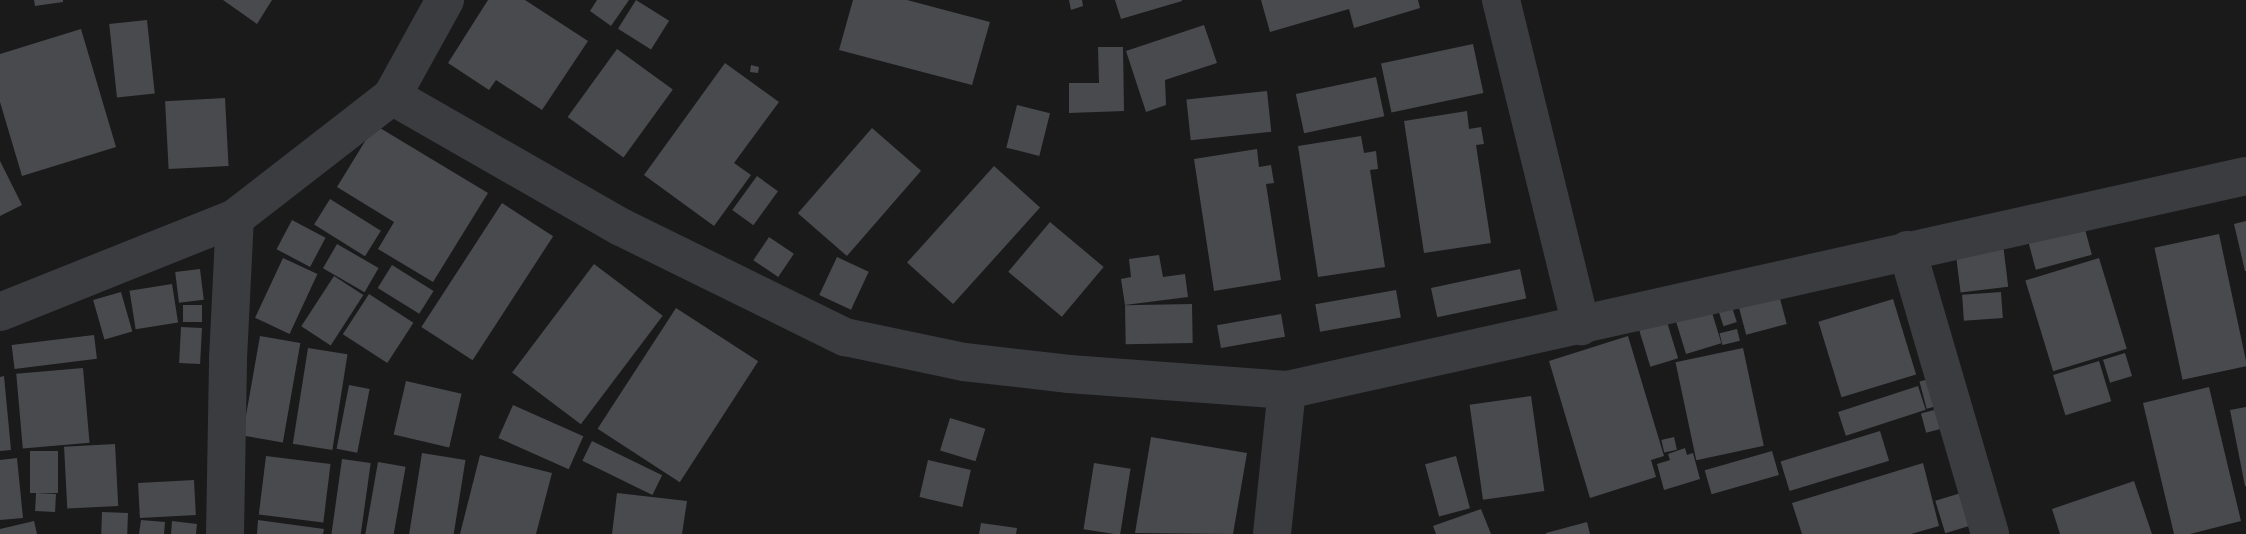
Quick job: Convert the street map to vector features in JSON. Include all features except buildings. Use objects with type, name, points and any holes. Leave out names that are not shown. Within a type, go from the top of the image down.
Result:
[{"type":"street","points":[[0,312],[235,218],[392,96],[445,0]]},
{"type":"street","points":[[1501,0],[1581,326]]},
{"type":"street","points":[[392,96],[621,227],[845,337],[964,362],[1069,374],[1287,390],[2246,176]]},
{"type":"street","points":[[225,534],[228,359],[235,218]]},
{"type":"street","points":[[1907,250],[1990,534]]},
{"type":"street","points":[[1272,534],[1287,390]]}]
